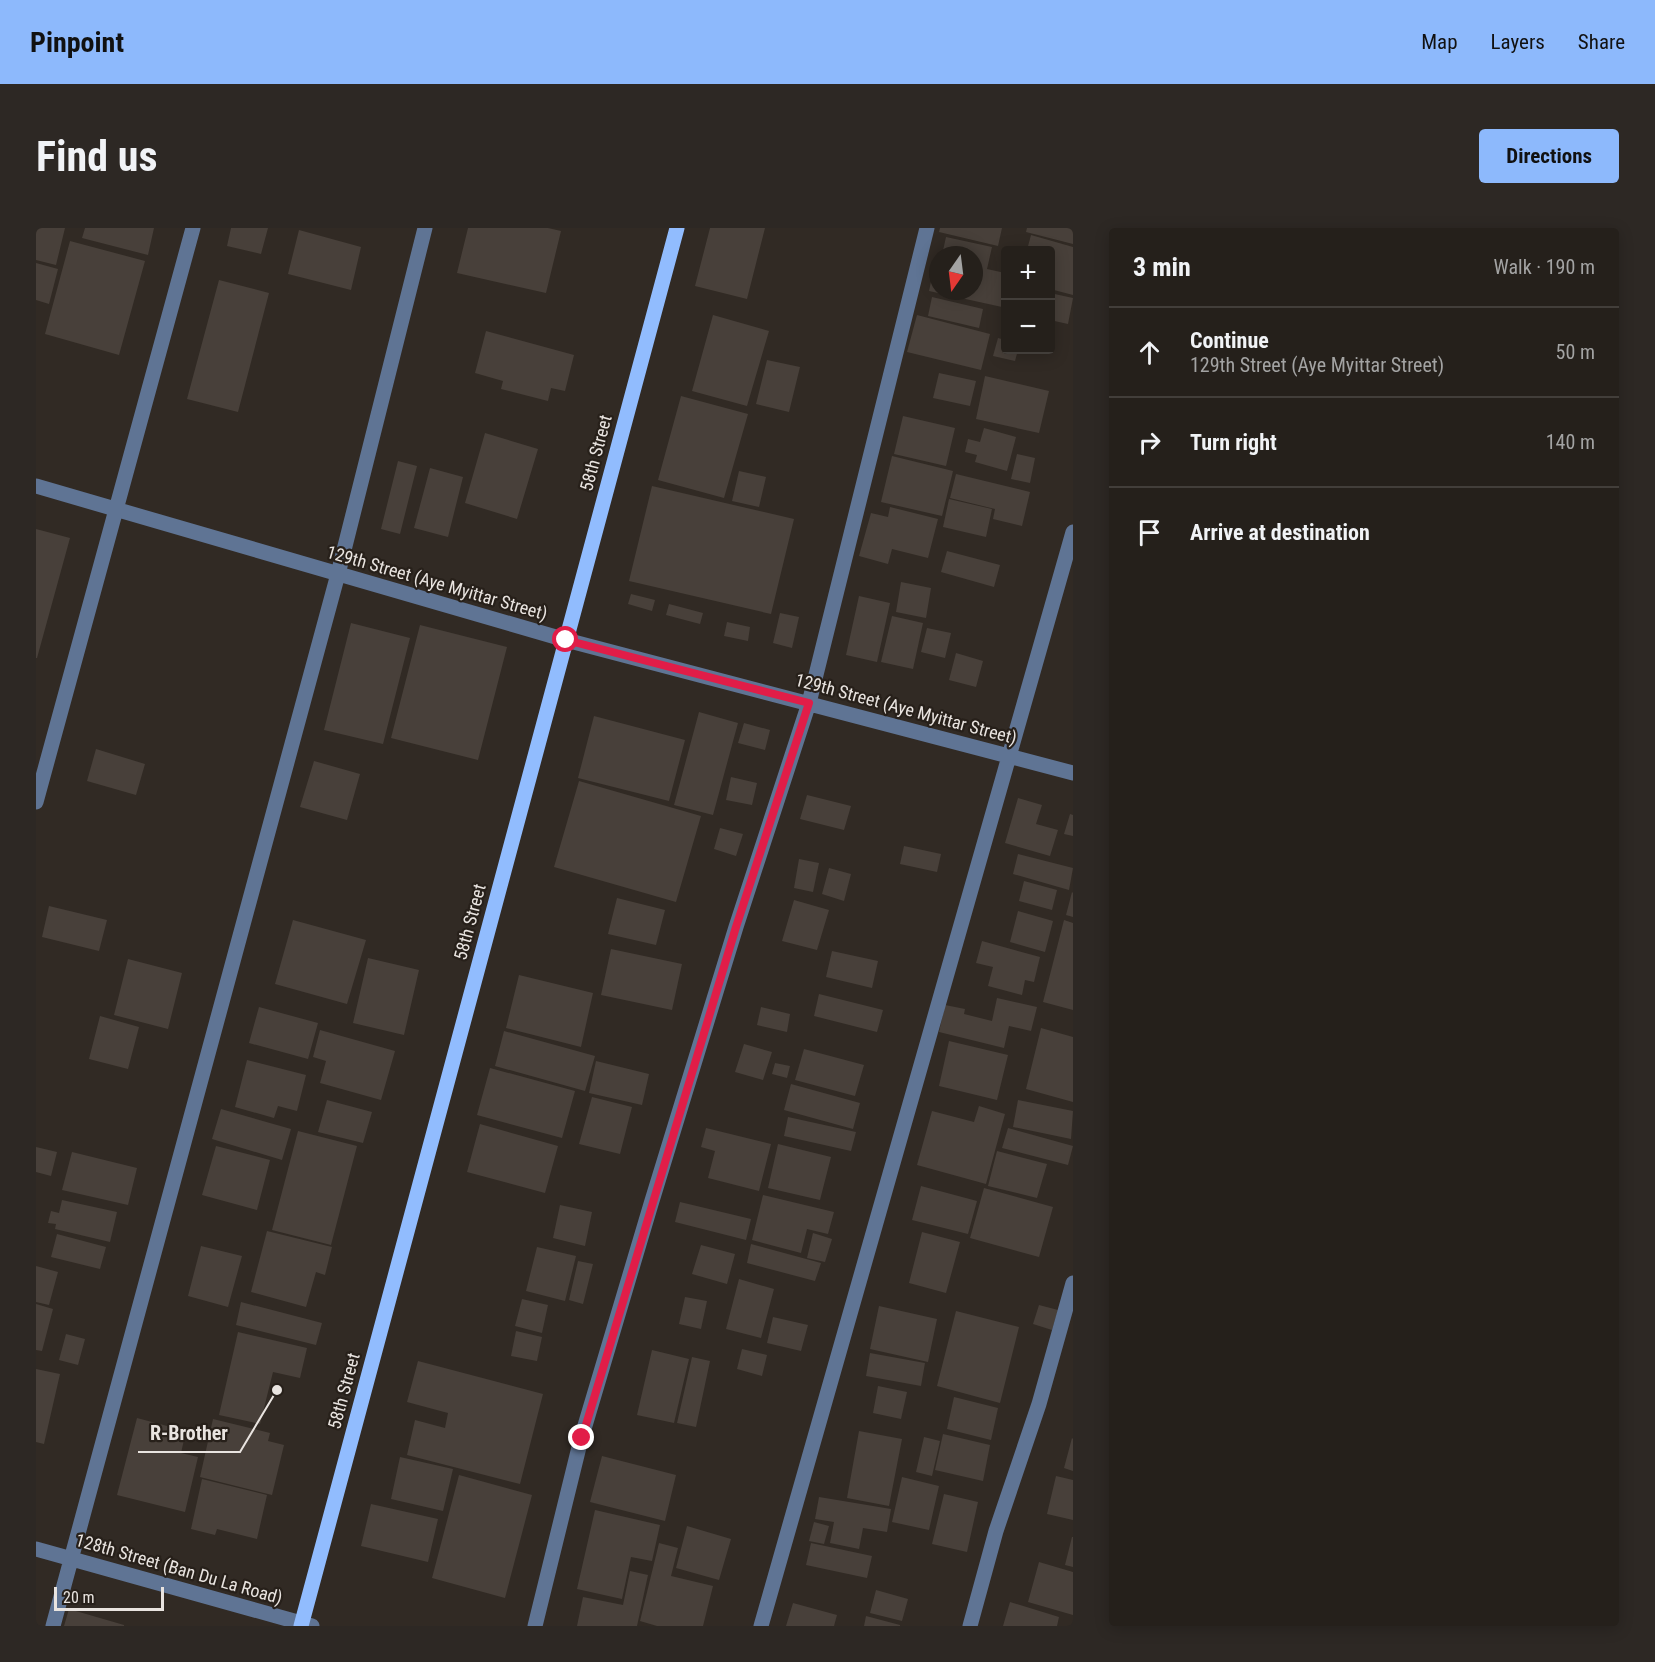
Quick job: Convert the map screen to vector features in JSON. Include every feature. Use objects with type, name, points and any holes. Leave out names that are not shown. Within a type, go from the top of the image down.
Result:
[{"type":"main road","name":"58th Street","points":[[305,1625],[677,228]]},
{"type":"street","points":[[36,802],[193,228]]},
{"type":"street","points":[[53,1626],[338,574],[425,228]]},
{"type":"street","points":[[535,1626],[582,1438],[638,1249],[736,927],[809,703],[927,228]]},
{"type":"street","name":"129th Street (Aye Myittar Street)","points":[[36,486],[566,640],[1073,773]]},
{"type":"street","points":[[761,1626],[1073,532]]},
{"type":"street","points":[[970,1626],[996,1531],[1039,1404],[1073,1283]]},
{"type":"street","name":"128th Street (Ban Du La Road)","points":[[36,1549],[305,1625]]},
{"type":"building","points":[[36,228],[65,228],[56,265],[36,260]]},
{"type":"building","points":[[85,228],[154,228],[148,255],[82,238]]},
{"type":"building","points":[[231,228],[268,228],[261,254],[227,246]]},
{"type":"building","points":[[468,228],[548,228],[561,231],[546,293],[457,273]]},
{"type":"building","points":[[710,228],[765,228],[747,299],[695,286]]},
{"type":"building","points":[[940,228],[1002,228],[998,246],[939,232]]},
{"type":"building","points":[[1027,228],[1073,228],[1073,244],[1026,232]]},
{"type":"building","points":[[299,230],[361,247],[351,290],[288,274]]},
{"type":"building","points":[[1031,235],[1073,247],[1073,295],[1055,290],[1055,246],[1028,246]]},
{"type":"building","points":[[946,237],[992,247],[987,269],[1001,272],[1001,307],[970,300],[983,300],[983,246],[944,246]]},
{"type":"building","points":[[70,241],[145,261],[119,355],[45,334]]},
{"type":"building","points":[[36,263],[58,269],[49,304],[36,300]]},
{"type":"building","points":[[219,280],[269,293],[238,412],[187,399]]},
{"type":"building","points":[[1055,294],[1073,298],[1068,324],[1055,321]]},
{"type":"building","points":[[931,300],[945,300],[983,309],[979,328],[928,316]]},
{"type":"building","points":[[713,315],[769,331],[747,406],[692,391]]},
{"type":"building","points":[[917,315],[990,334],[981,370],[907,352]]},
{"type":"building","points":[[486,331],[574,355],[565,391],[551,388],[548,401],[501,389],[503,381],[475,373]]},
{"type":"building","points":[[998,338],[1001,339],[1001,354],[1017,354],[1015,361],[993,356]]},
{"type":"building","points":[[767,360],[800,367],[789,412],[756,404]]},
{"type":"building","points":[[939,373],[976,381],[970,406],[933,398]]},
{"type":"building","points":[[985,376],[1049,391],[1039,433],[976,419]]},
{"type":"building","points":[[681,396],[748,414],[724,498],[658,480]]},
{"type":"building","points":[[903,416],[955,428],[946,466],[894,454]]},
{"type":"building","points":[[984,428],[1016,437],[1007,471],[975,462],[977,455],[965,452],[968,439],[980,442]]},
{"type":"building","points":[[485,433],[538,449],[517,519],[465,503]]},
{"type":"building","points":[[1017,454],[1035,458],[1030,483],[1011,479]]},
{"type":"building","points":[[892,456],[953,471],[942,516],[881,502]]},
{"type":"building","points":[[398,461],[417,466],[400,534],[381,529]]},
{"type":"building","points":[[430,468],[463,477],[448,537],[414,528]]},
{"type":"building","points":[[739,471],[766,477],[759,507],[732,501]]},
{"type":"building","points":[[956,474],[1030,492],[1022,526],[993,519],[995,509],[950,498]]},
{"type":"building","points":[[652,486],[794,519],[771,614],[629,581]]},
{"type":"building","points":[[949,499],[992,509],[986,537],[943,527]]},
{"type":"building","points":[[890,507],[938,519],[928,558],[892,549],[888,564],[859,556],[871,513],[888,517]]},
{"type":"building","points":[[36,529],[70,538],[37,658],[36,658]]},
{"type":"building","points":[[947,551],[1000,565],[994,587],[941,572]]},
{"type":"building","points":[[901,582],[931,588],[926,618],[896,612]]},
{"type":"building","points":[[631,594],[655,600],[652,611],[628,604]]},
{"type":"building","points":[[859,596],[890,603],[877,662],[846,655]]},
{"type":"building","points":[[669,604],[703,613],[700,624],[666,615]]},
{"type":"building","points":[[780,613],[799,617],[792,648],[773,643]]},
{"type":"building","points":[[892,616],[923,623],[913,669],[881,662]]},
{"type":"building","points":[[727,622],[750,627],[748,641],[724,636]]},
{"type":"building","points":[[351,623],[410,638],[383,744],[324,730]]},
{"type":"building","points":[[420,625],[507,647],[478,760],[391,738]]},
{"type":"building","points":[[927,628],[951,633],[945,658],[921,652]]},
{"type":"building","points":[[956,653],[983,661],[976,687],[949,680]]},
{"type":"building","points":[[699,712],[738,723],[713,815],[674,805]]},
{"type":"building","points":[[594,716],[685,740],[669,801],[578,778]]},
{"type":"building","points":[[744,723],[770,730],[765,750],[738,743]]},
{"type":"building","points":[[96,749],[145,764],[136,795],[87,781]]},
{"type":"building","points":[[314,761],[360,774],[347,820],[300,807]]},
{"type":"building","points":[[731,777],[757,783],[752,805],[726,800]]},
{"type":"building","points":[[579,781],[701,816],[676,902],[554,867]]},
{"type":"building","points":[[807,795],[851,806],[844,830],[800,819]]},
{"type":"building","points":[[1018,798],[1042,805],[1036,824],[1058,830],[1050,856],[1005,843]]},
{"type":"building","points":[[1070,814],[1073,815],[1073,836],[1064,834]]},
{"type":"building","points":[[720,828],[743,834],[736,856],[714,849]]},
{"type":"building","points":[[904,846],[941,854],[937,872],[900,864]]},
{"type":"building","points":[[1018,854],[1073,868],[1069,890],[1013,874]]},
{"type":"building","points":[[799,859],[819,863],[813,892],[794,888]]},
{"type":"building","points":[[829,868],[851,874],[844,901],[822,894]]},
{"type":"building","points":[[1024,881],[1057,890],[1052,910],[1019,901]]},
{"type":"building","points":[[1073,893],[1073,917],[1066,915]]},
{"type":"building","points":[[617,898],[665,910],[656,945],[608,934]]},
{"type":"building","points":[[794,900],[829,910],[817,950],[782,941]]},
{"type":"building","points":[[49,906],[107,920],[99,951],[42,937]]},
{"type":"building","points":[[1018,911],[1053,921],[1045,952],[1010,942]]},
{"type":"building","points":[[293,920],[366,940],[347,1004],[275,984]]},
{"type":"building","points":[[1064,920],[1073,923],[1073,1010],[1043,1002]]},
{"type":"building","points":[[982,941],[1040,957],[1034,982],[1025,980],[1022,995],[988,986],[993,967],[976,963]]},
{"type":"building","points":[[611,949],[682,964],[672,1010],[601,995]]},
{"type":"building","points":[[832,951],[878,961],[872,988],[826,977]]},
{"type":"building","points":[[368,958],[419,970],[404,1035],[353,1023]]},
{"type":"building","points":[[128,959],[182,973],[168,1029],[114,1015]]},
{"type":"building","points":[[519,975],[593,993],[581,1047],[506,1028]]},
{"type":"building","points":[[819,994],[883,1010],[877,1032],[814,1016]]},
{"type":"building","points":[[997,998],[1037,1007],[1031,1031],[1009,1026],[1004,1048],[939,1032],[945,1005],[965,1009],[964,1014],[992,1021]]},
{"type":"building","points":[[259,1007],[318,1023],[308,1059],[249,1043]]},
{"type":"building","points":[[761,1007],[790,1014],[787,1032],[757,1025]]},
{"type":"building","points":[[100,1016],[139,1027],[128,1069],[89,1059]]},
{"type":"building","points":[[1041,1028],[1073,1037],[1073,1102],[1026,1089]]},
{"type":"building","points":[[320,1030],[395,1051],[381,1100],[320,1083],[326,1061],[313,1057]]},
{"type":"building","points":[[504,1031],[595,1056],[585,1091],[495,1066]]},
{"type":"building","points":[[949,1041],[1008,1055],[997,1100],[939,1086]]},
{"type":"building","points":[[744,1044],[772,1052],[763,1080],[735,1072]]},
{"type":"building","points":[[804,1049],[864,1065],[855,1096],[795,1080]]},
{"type":"building","points":[[247,1060],[306,1075],[297,1111],[278,1106],[274,1118],[235,1107]]},
{"type":"building","points":[[596,1061],[649,1074],[642,1105],[589,1093]]},
{"type":"building","points":[[775,1063],[790,1066],[787,1078],[772,1074]]},
{"type":"building","points":[[490,1068],[575,1091],[562,1138],[477,1115]]},
{"type":"building","points":[[791,1084],[860,1103],[853,1129],[784,1110]]},
{"type":"building","points":[[592,1097],[632,1107],[620,1154],[579,1144]]},
{"type":"building","points":[[327,1100],[372,1112],[363,1143],[318,1132]]},
{"type":"building","points":[[1018,1100],[1073,1111],[1071,1139],[1013,1127]]},
{"type":"building","points":[[979,1106],[1005,1114],[986,1184],[917,1165],[932,1111],[974,1122]]},
{"type":"building","points":[[221,1109],[291,1129],[282,1160],[212,1139]]},
{"type":"building","points":[[788,1117],[856,1132],[851,1151],[784,1136]]},
{"type":"building","points":[[480,1124],[558,1146],[545,1193],[467,1172]]},
{"type":"building","points":[[706,1128],[771,1144],[759,1191],[708,1178],[715,1151],[701,1147]]},
{"type":"building","points":[[1008,1128],[1073,1146],[1068,1165],[1002,1148]]},
{"type":"building","points":[[298,1131],[357,1146],[331,1245],[272,1230]]},
{"type":"building","points":[[778,1144],[831,1157],[820,1200],[768,1188]]},
{"type":"building","points":[[216,1146],[270,1160],[257,1210],[202,1195]]},
{"type":"building","points":[[36,1147],[57,1152],[51,1176],[36,1172]]},
{"type":"building","points":[[997,1151],[1047,1164],[1037,1198],[988,1186]]},
{"type":"building","points":[[72,1152],[137,1168],[128,1205],[62,1190]]},
{"type":"building","points":[[921,1186],[977,1201],[968,1234],[912,1220]]},
{"type":"building","points":[[984,1188],[1053,1207],[1039,1257],[970,1238]]},
{"type":"building","points":[[763,1195],[834,1212],[828,1234],[807,1229],[801,1253],[752,1240]]},
{"type":"building","points":[[62,1200],[117,1212],[110,1242],[55,1229],[56,1224],[48,1223],[51,1211],[59,1213]]},
{"type":"building","points":[[680,1202],[751,1219],[746,1240],[675,1222]]},
{"type":"building","points":[[560,1205],[592,1212],[585,1246],[553,1238]]},
{"type":"building","points":[[267,1231],[332,1247],[325,1275],[316,1272],[306,1307],[251,1292]]},
{"type":"building","points":[[922,1232],[960,1242],[946,1293],[909,1283]]},
{"type":"building","points":[[813,1233],[832,1239],[825,1262],[807,1258]]},
{"type":"building","points":[[57,1234],[106,1247],[100,1269],[51,1257]]},
{"type":"building","points":[[751,1244],[821,1263],[815,1281],[747,1263]]},
{"type":"building","points":[[701,1245],[735,1254],[727,1284],[692,1274]]},
{"type":"building","points":[[201,1246],[242,1256],[228,1307],[188,1296]]},
{"type":"building","points":[[537,1247],[576,1256],[565,1301],[526,1291]]},
{"type":"building","points":[[578,1261],[593,1264],[583,1304],[569,1300]]},
{"type":"building","points":[[36,1266],[58,1272],[49,1305],[36,1302]]},
{"type":"building","points":[[739,1279],[774,1289],[761,1338],[726,1329]]},
{"type":"building","points":[[685,1297],[707,1301],[701,1329],[679,1324]]},
{"type":"building","points":[[522,1299],[548,1305],[542,1333],[515,1326]]},
{"type":"building","points":[[241,1302],[322,1323],[316,1345],[236,1325]]},
{"type":"building","points":[[36,1304],[53,1309],[42,1351],[36,1350]]},
{"type":"building","points":[[1039,1305],[1058,1310],[1052,1330],[1033,1324]]},
{"type":"building","points":[[879,1306],[937,1319],[928,1362],[870,1349]]},
{"type":"building","points":[[956,1311],[1019,1327],[1000,1403],[937,1386]]},
{"type":"building","points":[[773,1317],[808,1325],[801,1351],[767,1343]]},
{"type":"building","points":[[516,1331],[542,1337],[537,1361],[511,1356]]},
{"type":"building","points":[[238,1332],[307,1348],[300,1378],[273,1372],[260,1424],[219,1415]]},
{"type":"building","points":[[66,1334],[85,1339],[78,1365],[59,1360]]},
{"type":"building","points":[[742,1349],[767,1355],[762,1376],[737,1369]]},
{"type":"building","points":[[652,1350],[689,1359],[674,1423],[637,1415]]},
{"type":"building","points":[[870,1353],[925,1363],[921,1386],[866,1376]]},
{"type":"building","points":[[692,1357],[710,1361],[696,1427],[677,1423]]},
{"type":"building","points":[[418,1361],[543,1394],[520,1484],[407,1455],[415,1420],[445,1428],[448,1413],[407,1402]]},
{"type":"building","points":[[36,1369],[60,1374],[44,1444],[36,1442]]},
{"type":"building","points":[[878,1386],[907,1392],[901,1419],[873,1413]]},
{"type":"building","points":[[954,1397],[998,1408],[991,1440],[947,1429]]},
{"type":"building","points":[[137,1418],[186,1431],[181,1453],[198,1457],[185,1512],[117,1495]]},
{"type":"building","points":[[213,1419],[270,1433],[268,1441],[284,1445],[272,1495],[200,1477]]},
{"type":"building","points":[[859,1431],[902,1439],[889,1506],[847,1498]]},
{"type":"building","points":[[943,1434],[990,1445],[983,1481],[935,1470]]},
{"type":"building","points":[[924,1437],[940,1441],[932,1476],[916,1472]]},
{"type":"building","points":[[1073,1439],[1073,1471],[1064,1468]]},
{"type":"building","points":[[602,1456],[676,1475],[665,1521],[590,1502]]},
{"type":"building","points":[[400,1457],[453,1469],[443,1511],[391,1499]]},
{"type":"building","points":[[459,1475],[532,1495],[505,1598],[432,1578]]},
{"type":"building","points":[[1056,1476],[1073,1480],[1073,1520],[1047,1514]]},
{"type":"building","points":[[902,1477],[939,1486],[929,1530],[892,1522]]},
{"type":"building","points":[[202,1479],[267,1495],[257,1539],[217,1529],[215,1535],[191,1529]]},
{"type":"building","points":[[944,1494],[978,1502],[967,1552],[932,1544]]},
{"type":"building","points":[[819,1497],[891,1509],[887,1532],[863,1528],[859,1549],[830,1543],[834,1522],[815,1519]]},
{"type":"building","points":[[371,1504],[438,1519],[428,1562],[361,1546]]},
{"type":"building","points":[[595,1510],[660,1525],[652,1561],[631,1557],[622,1599],[577,1589]]},
{"type":"building","points":[[814,1522],[829,1526],[824,1544],[809,1541]]},
{"type":"building","points":[[687,1526],[731,1539],[719,1580],[676,1568]]},
{"type":"building","points":[[1073,1537],[1073,1567],[1065,1565]]},
{"type":"building","points":[[659,1543],[678,1548],[671,1576],[713,1586],[703,1626],[657,1626],[640,1621]]},
{"type":"building","points":[[811,1543],[872,1556],[867,1578],[806,1565]]},
{"type":"building","points":[[1039,1562],[1073,1572],[1073,1615],[1028,1602]]},
{"type":"building","points":[[630,1571],[648,1575],[637,1626],[577,1626],[583,1597],[623,1605]]},
{"type":"building","points":[[876,1590],[908,1599],[902,1621],[870,1613]]},
{"type":"building","points":[[1010,1602],[1059,1617],[1057,1626],[1003,1626]]},
{"type":"building","points":[[793,1603],[837,1615],[834,1626],[786,1626]]},
{"type":"building","points":[[69,1609],[124,1625],[124,1626],[64,1626]]},
{"type":"building","points":[[866,1616],[900,1625],[900,1626],[864,1626]]},
{"type":"place","name":"R-Brother","points":[[277,1390]]},
{"type":"route","points":[[566,640],[809,703],[736,927],[582,1438]]}]
